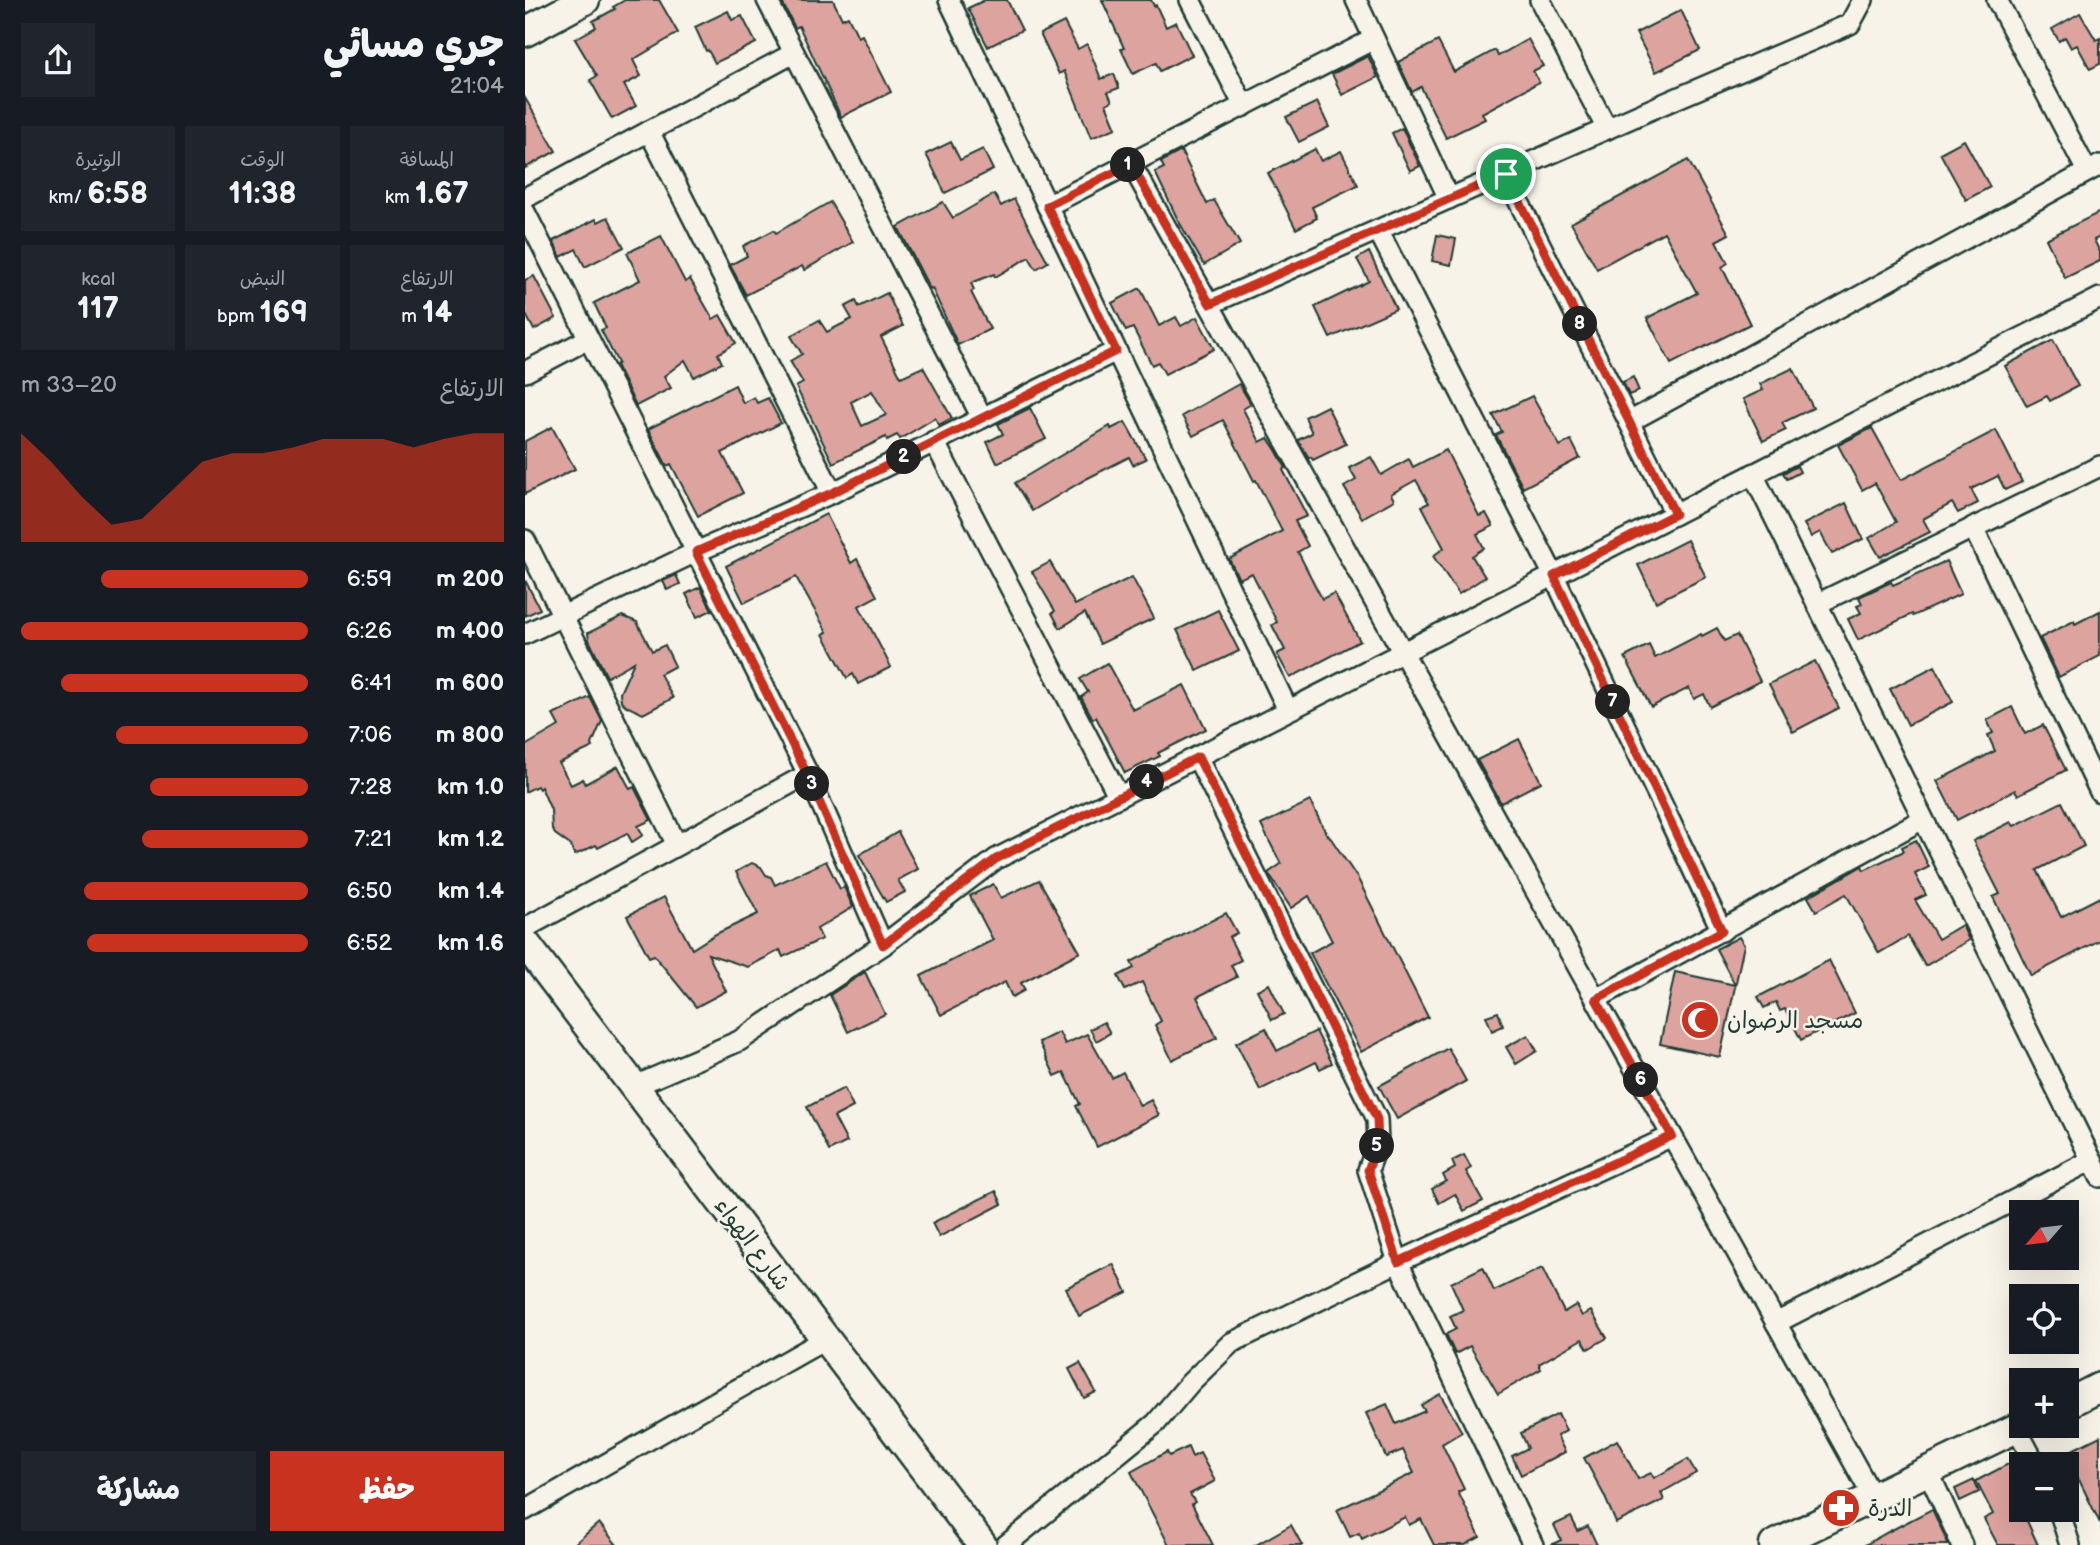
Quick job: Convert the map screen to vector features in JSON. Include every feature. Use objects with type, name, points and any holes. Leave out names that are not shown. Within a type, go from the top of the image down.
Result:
[{"type":"street","points":[[525,32],[585,0]]},
{"type":"street","points":[[767,0],[982,418]]},
{"type":"street","points":[[949,0],[1289,710]]},
{"type":"street","points":[[1190,0],[1244,106]]},
{"type":"street","points":[[1356,0],[1449,199]]},
{"type":"street","points":[[1540,0],[1607,129]]},
{"type":"street","points":[[1210,304],[1850,24],[1863,0]]},
{"type":"street","points":[[1629,422],[2094,168],[1997,0]]},
{"type":"street","points":[[1047,206],[1374,39]]},
{"type":"street","points":[[525,198],[794,53]]},
{"type":"street","points":[[649,131],[832,493]]},
{"type":"street","points":[[1131,164],[1873,1497]]},
{"type":"street","points":[[1506,174],[1675,514]]},
{"type":"street","points":[[525,212],[807,774],[883,945]]},
{"type":"street","points":[[1378,230],[1554,576],[1722,931]]},
{"type":"street","points":[[635,1086],[739,1041],[883,945],[996,859],[2100,298]]},
{"type":"street","points":[[525,372],[588,339]]},
{"type":"street","points":[[525,634],[696,552],[832,493],[1116,351]]},
{"type":"street","points":[[934,441],[1119,797]]},
{"type":"street","points":[[1817,604],[2100,466]]},
{"type":"street","points":[[1753,474],[2096,1169],[1776,1323]]},
{"type":"street","points":[[1973,527],[2100,792]]},
{"type":"street","points":[[525,540],[677,845]]},
{"type":"street","points":[[1198,757],[1377,1119],[1378,1143],[1368,1170],[1398,1262],[1533,1545]]},
{"type":"street","points":[[525,928],[807,774]]},
{"type":"street","points":[[1596,999],[1923,819]]},
{"type":"street","name":"شارع الهواء","points":[[525,943],[982,1545]]},
{"type":"street","points":[[1006,1545],[1156,1423],[1190,1383],[1231,1343],[1398,1262],[1672,1136]]},
{"type":"street","points":[[525,1510],[824,1340]]},
{"type":"street","points":[[2079,1398],[2100,1387]]},
{"type":"street","points":[[1784,1543],[2009,1432]]},
{"type":"street","points":[[1928,1471],[1962,1545]]},
{"type":"street","points":[[2063,1522],[2070,1545]]},
{"type":"building","points":[[625,0],[659,0],[678,33],[633,60],[641,76],[624,85],[636,106],[612,119],[590,80],[597,76],[575,39],[596,27],[593,21]]},
{"type":"building","points":[[781,0],[833,0],[842,19],[848,16],[858,37],[862,35],[891,92],[841,117],[799,26],[795,28]]},
{"type":"building","points":[[985,0],[1007,0],[1022,30],[988,47],[968,8]]},
{"type":"building","points":[[1102,0],[1151,0],[1166,27],[1176,22],[1192,55],[1160,71],[1156,63],[1133,74]]},
{"type":"building","points":[[1681,10],[1700,50],[1656,72],[1636,33]]},
{"type":"building","points":[[728,11],[732,20],[742,16],[756,43],[715,63],[695,27]]},
{"type":"building","points":[[2080,13],[2096,40],[2100,38],[2100,64],[2090,69],[2077,45],[2071,48],[2065,37],[2059,41],[2052,29]]},
{"type":"building","points":[[1064,22],[1078,49],[1087,44],[1101,79],[1114,74],[1119,88],[1108,92],[1112,101],[1106,104],[1116,128],[1091,138],[1064,71],[1059,74],[1040,34]]},
{"type":"building","points":[[1528,39],[1543,66],[1533,71],[1539,82],[1482,113],[1485,119],[1446,138],[1421,87],[1412,92],[1398,62],[1438,41],[1454,72],[1495,50],[1498,56]]},
{"type":"building","points":[[1368,56],[1378,77],[1342,95],[1332,74]]},
{"type":"building","points":[[525,98],[556,151],[525,168]]},
{"type":"building","points":[[1317,102],[1329,127],[1299,142],[1286,117]]},
{"type":"building","points":[[1402,128],[1420,166],[1410,171],[1392,133]]},
{"type":"building","points":[[1964,140],[1990,187],[1966,200],[1940,153]]},
{"type":"building","points":[[951,142],[960,160],[983,149],[993,170],[945,193],[926,154]]},
{"type":"building","points":[[1315,149],[1321,161],[1341,151],[1358,185],[1312,207],[1317,218],[1296,229],[1268,173]]},
{"type":"building","points":[[1181,151],[1207,204],[1214,200],[1240,244],[1204,265],[1155,172],[1164,168],[1161,162]]},
{"type":"building","points":[[1688,160],[1729,234],[1716,241],[1728,263],[1722,267],[1750,324],[1671,364],[1647,318],[1697,293],[1664,232],[1597,269],[1571,223]]},
{"type":"building","points":[[994,194],[1001,206],[1014,199],[1048,262],[1036,269],[1029,257],[995,277],[994,274],[971,283],[974,290],[971,292],[990,329],[958,345],[932,288],[930,289],[898,227],[943,202],[953,218]]},
{"type":"building","points":[[830,202],[853,242],[804,270],[802,266],[746,295],[730,265],[747,256],[743,246],[774,230],[776,233]]},
{"type":"building","points":[[2100,212],[2100,237],[2094,240],[2100,252],[2100,261],[2065,278],[2046,239]]},
{"type":"building","points":[[608,217],[624,247],[585,267],[576,249],[561,257],[553,241],[596,219],[598,222]]},
{"type":"building","points":[[1437,235],[1456,239],[1451,265],[1432,261]]},
{"type":"building","points":[[661,236],[685,282],[690,279],[713,319],[720,315],[736,343],[718,354],[722,363],[694,377],[685,360],[664,376],[671,388],[636,406],[601,330],[606,328],[594,303],[640,280],[627,253]]},
{"type":"building","points":[[1369,252],[1396,309],[1330,338],[1315,307],[1369,281],[1357,259]]},
{"type":"building","points":[[534,276],[556,318],[534,330],[525,313],[525,280]]},
{"type":"building","points":[[1140,288],[1159,326],[1176,317],[1181,326],[1197,317],[1214,349],[1165,374],[1158,362],[1152,365],[1133,328],[1126,331],[1112,303]]},
{"type":"building","points":[[887,293],[903,326],[881,337],[901,377],[923,367],[952,418],[939,425],[935,418],[900,439],[897,435],[887,440],[886,437],[833,463],[796,387],[803,383],[790,361],[802,354],[791,336],[819,320],[827,332],[852,319],[845,307],[856,301],[859,307]],"holes":[[[872,391],[886,415],[862,426],[851,402]]]},
{"type":"building","points":[[2053,340],[2078,386],[2050,401],[2047,396],[2027,406],[2005,366]]},
{"type":"building","points":[[1793,368],[1813,408],[1782,423],[1786,430],[1763,441],[1743,399],[1763,390],[1760,384]]},
{"type":"building","points":[[1633,377],[1639,391],[1629,395],[1623,382]]},
{"type":"building","points":[[1239,384],[1251,404],[1243,409],[1260,442],[1268,438],[1276,450],[1286,468],[1283,470],[1307,516],[1295,521],[1308,546],[1298,552],[1322,599],[1334,593],[1360,641],[1290,678],[1277,654],[1285,650],[1272,625],[1277,622],[1252,573],[1239,579],[1229,559],[1282,531],[1223,420],[1193,436],[1182,416]]},
{"type":"building","points":[[735,385],[743,403],[754,397],[757,403],[768,398],[781,423],[722,453],[743,493],[698,516],[671,464],[667,466],[648,429]]},
{"type":"building","points":[[1532,396],[1560,446],[1571,440],[1580,458],[1523,488],[1496,435],[1502,432],[1493,415]]},
{"type":"building","points":[[1327,406],[1346,444],[1313,460],[1298,440],[1312,433],[1305,417]]},
{"type":"building","points":[[1030,408],[1046,439],[997,463],[987,442],[1003,434],[998,424]]},
{"type":"building","points":[[1125,422],[1146,459],[1133,465],[1129,457],[1032,511],[1015,483],[1110,426],[1111,429]]},
{"type":"building","points":[[552,427],[575,469],[525,494],[525,441]]},
{"type":"building","points":[[1872,428],[1901,480],[1996,430],[2022,482],[2005,490],[1998,476],[1971,489],[1978,503],[1958,513],[1952,503],[1923,519],[1930,532],[1880,557],[1869,538],[1896,522],[1875,483],[1862,490],[1838,445]]},
{"type":"building","points":[[1446,450],[1479,516],[1486,513],[1493,526],[1477,534],[1484,548],[1472,556],[1485,577],[1459,594],[1433,556],[1444,548],[1422,506],[1429,503],[1416,480],[1391,494],[1394,500],[1362,518],[1344,487],[1356,480],[1349,468],[1371,457],[1381,475],[1409,459],[1413,467]]},
{"type":"building","points":[[1797,466],[1800,472],[1787,479],[1783,473]]},
{"type":"building","points":[[1846,503],[1863,539],[1832,554],[1820,532],[1811,537],[1804,524]]},
{"type":"building","points":[[826,514],[851,563],[857,559],[877,596],[859,606],[891,667],[858,684],[853,674],[847,678],[823,634],[827,632],[796,577],[744,603],[726,566]]},
{"type":"building","points":[[1687,540],[1706,577],[1656,602],[1638,565]]},
{"type":"building","points":[[1946,561],[1961,594],[1858,640],[1848,619],[1861,613],[1857,606],[1862,604],[1859,597]]},
{"type":"building","points":[[1050,562],[1075,605],[1132,577],[1154,618],[1100,644],[1085,613],[1060,628],[1052,613],[1055,611],[1032,572]]},
{"type":"building","points":[[676,575],[680,584],[667,590],[663,581]]},
{"type":"building","points":[[525,580],[540,609],[525,616]]},
{"type":"building","points":[[700,587],[712,610],[697,617],[686,594]]},
{"type":"building","points":[[1218,610],[1239,651],[1197,671],[1177,630]]},
{"type":"building","points":[[2100,611],[2100,656],[2059,677],[2040,638]]},
{"type":"building","points":[[622,616],[637,622],[652,651],[665,645],[675,666],[660,674],[673,698],[643,714],[621,701],[620,693],[634,662],[607,677],[589,640],[588,633]]},
{"type":"building","points":[[1717,628],[1724,641],[1737,635],[1760,681],[1710,707],[1704,694],[1694,699],[1689,688],[1651,707],[1625,657],[1649,645],[1655,658]]},
{"type":"building","points":[[1815,661],[1839,708],[1793,732],[1769,684]]},
{"type":"building","points":[[1107,663],[1133,710],[1184,685],[1206,729],[1125,773],[1096,717],[1093,719],[1081,697],[1088,692],[1080,679]]},
{"type":"building","points":[[1935,666],[1953,702],[1908,725],[1890,689]]},
{"type":"building","points":[[590,697],[602,721],[593,747],[559,763],[571,785],[583,779],[585,784],[618,766],[630,789],[634,787],[651,820],[638,826],[643,835],[632,842],[627,833],[598,848],[596,845],[575,855],[570,845],[552,829],[551,810],[541,787],[539,789],[537,786],[525,792],[525,746],[559,726],[553,715]]},
{"type":"building","points":[[2012,707],[2025,734],[2043,725],[2066,770],[2018,795],[2015,790],[1957,820],[1937,781],[1995,751],[1988,735],[1993,733],[1987,720]]},
{"type":"building","points":[[1519,739],[1541,782],[1501,803],[1477,760]]},
{"type":"building","points":[[1310,801],[1327,835],[1358,879],[1428,1017],[1361,1052],[1310,953],[1332,941],[1309,896],[1291,908],[1268,873],[1281,864],[1261,825]]},
{"type":"building","points":[[2062,802],[2084,846],[2037,870],[2061,917],[2100,897],[2100,940],[2031,976],[1993,897],[2000,894],[1973,841],[2011,822],[2014,826]]},
{"type":"building","points":[[898,832],[918,869],[898,880],[905,892],[886,902],[859,855]]},
{"type":"building","points":[[1916,840],[1929,867],[1915,874],[1926,895],[1915,900],[1938,939],[1962,925],[1969,940],[1925,966],[1908,936],[1879,953],[1846,894],[1816,911],[1808,897],[1862,866],[1864,870],[1904,851],[1902,847]]},
{"type":"building","points":[[826,861],[840,889],[844,887],[853,907],[817,929],[822,939],[783,957],[780,950],[748,967],[708,954],[726,991],[696,1007],[654,955],[649,957],[627,916],[664,897],[692,949],[758,914],[736,872],[752,863],[761,867],[775,885]]},
{"type":"building","points":[[1039,880],[1080,952],[1021,983],[1025,990],[1012,997],[1005,982],[941,1015],[921,976],[993,940],[970,896],[993,884],[1001,898]]},
{"type":"building","points":[[1226,913],[1237,933],[1229,937],[1241,960],[1231,965],[1237,977],[1197,997],[1217,1038],[1172,1060],[1155,1025],[1161,1021],[1142,982],[1125,990],[1118,976],[1134,968],[1131,962]]},
{"type":"building","points":[[1739,937],[1744,945],[1720,1057],[1660,1044],[1675,972],[1735,985],[1716,949]]},
{"type":"building","points":[[1829,960],[1855,1013],[1801,1040],[1785,1009],[1780,1011],[1776,1002],[1764,1008],[1758,997]]},
{"type":"building","points":[[865,972],[885,1014],[848,1032],[830,995]]},
{"type":"building","points":[[1269,984],[1284,1014],[1272,1020],[1257,990]]},
{"type":"building","points":[[1498,1012],[1503,1026],[1492,1031],[1486,1016]]},
{"type":"building","points":[[1104,1022],[1110,1033],[1096,1041],[1090,1029]]},
{"type":"building","points":[[1266,1028],[1277,1051],[1316,1031],[1332,1063],[1320,1069],[1316,1062],[1260,1090],[1236,1043]]},
{"type":"building","points":[[1059,1032],[1065,1044],[1087,1034],[1112,1078],[1123,1072],[1140,1106],[1151,1100],[1159,1115],[1097,1147],[1076,1106],[1080,1104],[1064,1072],[1055,1076],[1039,1042]]},
{"type":"building","points":[[1528,1035],[1537,1051],[1516,1064],[1506,1047]]},
{"type":"building","points":[[1448,1048],[1466,1081],[1397,1119],[1379,1086]]},
{"type":"building","points":[[844,1088],[853,1107],[834,1117],[847,1142],[829,1151],[807,1107]]},
{"type":"building","points":[[1464,1155],[1471,1168],[1466,1171],[1483,1201],[1464,1211],[1455,1194],[1439,1203],[1432,1189],[1446,1181],[1443,1175],[1455,1168],[1452,1161]]},
{"type":"building","points":[[996,1191],[1002,1204],[939,1237],[932,1223]]},
{"type":"building","points":[[1113,1264],[1127,1292],[1079,1316],[1066,1288]]},
{"type":"building","points":[[1483,1267],[1494,1291],[1542,1268],[1564,1312],[1576,1305],[1582,1316],[1591,1311],[1607,1338],[1588,1349],[1582,1339],[1539,1364],[1541,1369],[1498,1394],[1470,1346],[1455,1354],[1446,1334],[1456,1329],[1450,1316],[1463,1310],[1451,1283]]},
{"type":"building","points":[[1080,1363],[1096,1392],[1084,1398],[1069,1369]]},
{"type":"building","points":[[1440,1394],[1462,1432],[1442,1444],[1464,1489],[1458,1492],[1480,1537],[1465,1545],[1434,1545],[1421,1519],[1409,1525],[1405,1517],[1362,1539],[1359,1533],[1350,1537],[1337,1510],[1414,1473],[1403,1450],[1386,1457],[1366,1413],[1387,1404],[1396,1424],[1425,1411],[1421,1405]]},
{"type":"building","points":[[1558,1414],[1566,1431],[1557,1436],[1565,1452],[1521,1475],[1512,1456],[1528,1448],[1521,1433]]},
{"type":"building","points":[[2100,1436],[2100,1523],[2079,1480],[2079,1452],[2068,1452]]},
{"type":"building","points":[[1617,1440],[1638,1479],[1651,1473],[1654,1478],[1688,1459],[1696,1473],[1661,1493],[1664,1500],[1616,1523],[1584,1458]]},
{"type":"building","points":[[1188,1447],[1192,1457],[1200,1453],[1215,1481],[1190,1494],[1195,1502],[1192,1504],[1213,1545],[1169,1545],[1131,1472],[1167,1452],[1169,1456]]},
{"type":"building","points":[[2009,1464],[2009,1522],[2028,1522],[2038,1545],[1998,1545],[1984,1519],[1993,1514],[1976,1481]]},
{"type":"building","points":[[1974,1480],[1979,1492],[1960,1501],[1955,1489]]},
{"type":"building","points":[[1932,1509],[1949,1545],[1865,1545],[1888,1532]]},
{"type":"building","points":[[1571,1517],[1578,1531],[1588,1526],[1597,1545],[1551,1545],[1561,1540],[1554,1525]]},
{"type":"building","points":[[599,1523],[617,1545],[573,1545]]},
{"type":"building","points":[[1291,1525],[1302,1545],[1256,1545]]},
{"type":"place","name":"مسجد الرضوان","points":[[1700,1020]]},
{"type":"place","name":"الدرة","points":[[1841,1508]]},
{"type":"route","points":[[1131,164],[1210,304],[1506,174],[1675,514],[1554,576],[1722,931],[1596,999],[1672,1136],[1398,1262],[1368,1170],[1378,1143],[1377,1119],[1198,757],[996,859],[883,945],[807,774],[696,552],[832,493],[1116,351],[1047,206],[1131,164]]}]
